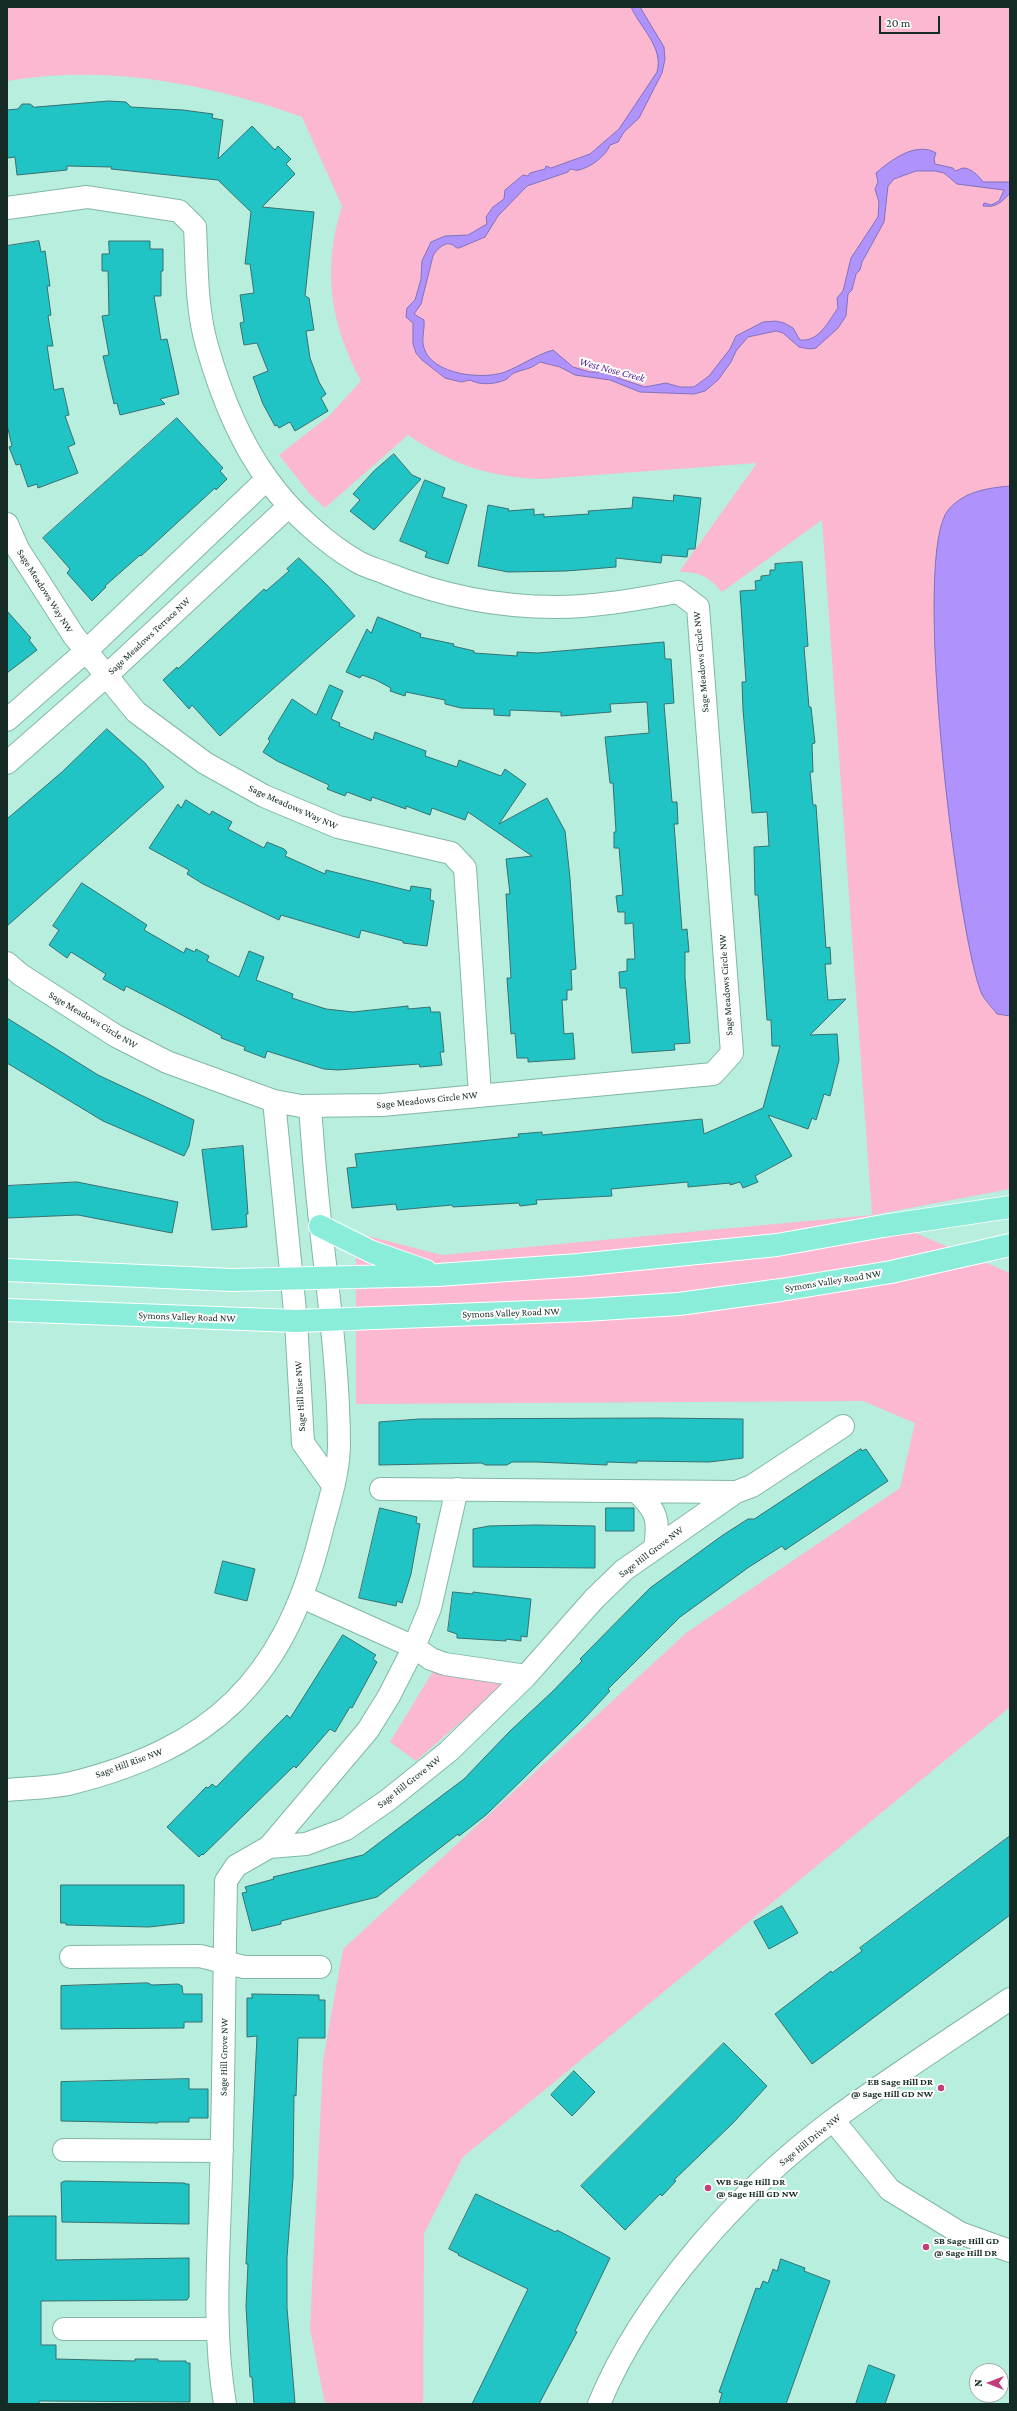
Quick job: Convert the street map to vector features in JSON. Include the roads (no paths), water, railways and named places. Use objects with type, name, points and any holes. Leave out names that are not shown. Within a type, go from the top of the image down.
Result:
[{"type":"main road","points":[[7,1270],[232,1280],[438,1275],[586,1264],[777,1245],[883,1226],[1010,1207]]},
{"type":"main road","points":[[320,1226],[372,1252],[438,1275]]},
{"type":"main road","name":"Symons Valley Road NW","points":[[7,1310],[296,1321],[585,1310],[679,1304],[891,1272],[1010,1245]]},
{"type":"street","name":"Sage Meadows Circle NW","points":[[7,208],[87,197],[179,211],[195,228],[197,284],[206,344],[234,421],[267,479],[289,506],[317,531],[358,562],[418,586],[479,602],[557,607],[618,602],[678,592],[698,607],[732,1053],[713,1074],[382,1105],[310,1107],[274,1101],[167,1062],[116,1036],[21,975],[7,963]]},
{"type":"street","points":[[7,720],[86,651],[267,479]]},
{"type":"street","name":"Sage Meadows Terrace NW","points":[[7,763],[105,677],[289,506]]},
{"type":"street","name":"Sage Meadows Way NW","points":[[7,524],[18,549],[86,651],[105,677],[136,712],[205,763],[264,796],[338,827],[452,853],[465,868],[480,1095]]},
{"type":"street","points":[[274,1101],[296,1321]]},
{"type":"street","points":[[310,1107],[320,1226],[331,1320]]},
{"type":"street","name":"Sage Hill Rise NW","points":[[7,1790],[71,1784],[148,1758],[207,1726],[247,1690],[282,1641],[302,1597],[333,1485],[339,1449],[331,1320]]},
{"type":"street","name":"Sage Hill Rise NW","points":[[296,1321],[303,1443],[333,1485]]},
{"type":"street","name":"Sage Hill Grove NW","points":[[269,1847],[306,1844],[346,1829],[388,1800],[449,1751],[526,1676],[594,1599],[624,1570],[736,1492],[752,1486],[843,1426]]},
{"type":"street","name":"Sage Hill Grove NW","points":[[381,1489],[736,1492]]},
{"type":"street","name":"Sage Hill Grove NW","points":[[225,2404],[221,2380],[217,2329],[222,2151],[226,1881],[236,1866],[269,1847],[368,1730],[389,1696],[414,1647],[430,1608],[457,1489]]},
{"type":"street","points":[[637,1492],[651,1505],[657,1516],[658,1530],[655,1548]]},
{"type":"street","points":[[302,1597],[414,1647],[431,1659],[445,1664],[526,1676]]},
{"type":"street","points":[[71,1957],[200,1956],[244,1967],[320,1967]]},
{"type":"street","name":"Sage Hill Drive NW","points":[[599,2404],[608,2383],[658,2298],[722,2221],[777,2166],[833,2120],[1010,1999]]},
{"type":"street","points":[[833,2120],[890,2190],[960,2233],[1010,2252]]},
{"type":"street","points":[[64,2150],[222,2151]]},
{"type":"street","points":[[64,2329],[217,2329]]},
{"type":"place","name":"EB Sage Hill DR @ Sage Hill GD NW","points":[[941,2088]]},
{"type":"place","name":"WB Sage Hill DR @ Sage Hill GD NW","points":[[708,2188]]},
{"type":"place","name":"SB Sage Hill GD @ Sage Hill DR","points":[[926,2247]]},
{"type":"water label","name":"West Nose Creek","points":[[612,370]]}]
